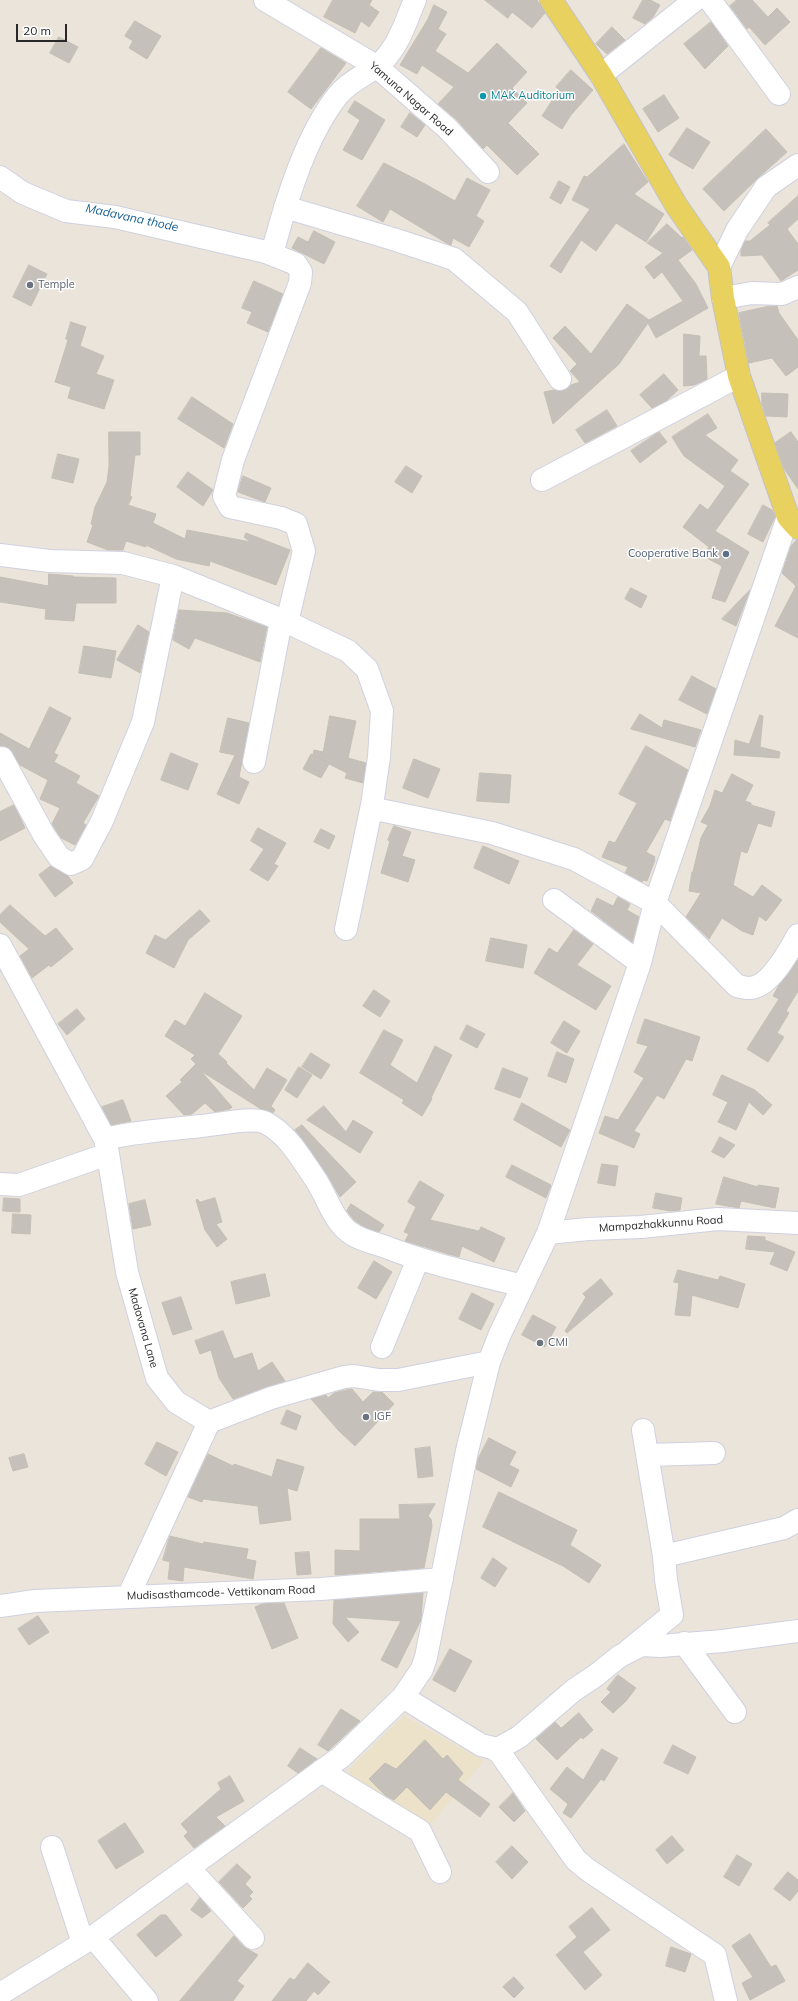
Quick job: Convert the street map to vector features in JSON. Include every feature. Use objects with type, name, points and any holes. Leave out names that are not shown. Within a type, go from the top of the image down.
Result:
[{"type":"main road","points":[[551,0],[601,75],[676,204],[719,266],[723,298],[739,376],[793,523]]},
{"type":"street","name":"Yamuna Nagar Road","points":[[265,0],[376,66],[447,128],[488,172]]},
{"type":"street","points":[[266,252],[271,249],[275,243],[290,189],[327,110],[344,88],[376,66],[396,45],[415,0]]},
{"type":"street","points":[[601,75],[695,0]]},
{"type":"street","points":[[710,0],[779,94]]},
{"type":"street","points":[[719,266],[737,230],[766,187],[798,165]]},
{"type":"street","points":[[0,177],[22,193],[66,211],[115,217],[266,252],[296,264],[301,272],[300,283],[232,460],[224,496],[230,507],[281,518],[296,524],[304,551],[284,622],[254,762]]},
{"type":"street","points":[[285,207],[454,259],[517,312],[560,379]]},
{"type":"street","points":[[723,298],[752,293],[782,294],[798,287]]},
{"type":"street","points":[[542,480],[739,376]]},
{"type":"street","points":[[4,2001],[0,1995],[88,1940],[341,1757],[403,1697],[422,1668],[426,1657],[442,1580],[467,1451],[489,1362],[500,1334],[548,1233],[640,963],[655,903],[793,523]]},
{"type":"street","points":[[0,555],[50,561],[123,563],[172,576],[284,622],[348,651],[367,669],[382,711],[379,757],[372,805],[346,929]]},
{"type":"street","points":[[2,758],[44,835],[59,857],[70,864],[82,859],[102,821],[143,722],[172,576]]},
{"type":"street","points":[[372,805],[375,809],[400,815],[492,833],[574,859],[655,903],[737,986],[751,988],[767,980],[797,940]]},
{"type":"street","points":[[554,900],[640,963]]},
{"type":"street","name":"Madavana Lane","points":[[0,945],[107,1147],[128,1272],[157,1378],[176,1402],[209,1422]]},
{"type":"street","points":[[0,1184],[19,1185],[107,1147],[154,1129],[242,1121],[264,1122],[279,1131],[303,1161],[323,1191],[337,1219],[352,1234],[418,1259],[523,1286]]},
{"type":"street","name":"Mampazhakkunnu Road","points":[[548,1233],[588,1229],[641,1227],[718,1219],[798,1223]]},
{"type":"street","points":[[382,1347],[418,1259]]},
{"type":"street","points":[[128,1597],[209,1422],[271,1398],[344,1377],[354,1376],[379,1380],[398,1380],[489,1362]]},
{"type":"street","points":[[496,1750],[519,1737],[574,1690],[625,1653],[672,1615],[644,1430]]},
{"type":"street","points":[[648,1455],[714,1453]]},
{"type":"street","points":[[664,1556],[784,1528],[798,1520]]},
{"type":"street","name":"Mudisasthamcode- Vettikonam Road","points":[[0,1606],[34,1601],[321,1589],[442,1580]]},
{"type":"street","points":[[625,1653],[642,1645],[660,1646],[722,1641],[798,1631]]},
{"type":"street","points":[[684,1643],[735,1712]]},
{"type":"street","points":[[403,1697],[481,1745],[496,1750],[576,1860],[588,1870],[715,1955],[726,2001]]},
{"type":"street","points":[[321,1771],[420,1831],[440,1872]]},
{"type":"street","points":[[52,1847],[88,1940],[147,2001]]},
{"type":"street","points":[[189,1868],[253,1938]]},
{"type":"shaded area","points":[[404,1716],[484,1761],[432,1823],[412,1837],[347,1777],[351,1767]]},
{"type":"building","points":[[333,0],[372,0],[369,5],[379,12],[369,27],[361,21],[355,33],[324,17]]},
{"type":"building","points":[[485,0],[537,0],[545,13],[532,28],[512,12],[508,18]]},
{"type":"building","points":[[643,0],[650,0],[660,5],[653,17],[645,24],[633,18]]},
{"type":"building","points":[[737,0],[752,0],[768,17],[777,8],[790,22],[765,45],[749,27],[747,29],[730,6]]},
{"type":"building","points":[[434,5],[447,12],[438,29],[446,34],[435,51],[468,73],[497,43],[527,72],[512,88],[527,103],[508,123],[539,154],[517,175],[487,145],[483,149],[456,119],[438,104],[454,87],[422,65],[417,74],[400,65],[428,19]]},
{"type":"building","points":[[135,21],[161,36],[147,59],[129,48],[133,41],[125,36]]},
{"type":"building","points":[[711,22],[728,46],[705,69],[684,44]]},
{"type":"building","points":[[612,27],[625,40],[607,54],[596,44]]},
{"type":"building","points":[[59,37],[78,47],[69,63],[50,53]]},
{"type":"building","points":[[321,48],[346,63],[311,109],[288,92]]},
{"type":"building","points":[[571,70],[593,90],[571,115],[562,129],[542,116],[559,90],[556,87]]},
{"type":"building","points":[[664,95],[679,118],[658,132],[643,109]]},
{"type":"building","points":[[355,101],[385,120],[362,160],[343,150],[360,120],[348,112]]},
{"type":"building","points":[[410,113],[425,125],[417,137],[401,127]]},
{"type":"building","points":[[687,128],[710,142],[693,169],[669,155]]},
{"type":"building","points":[[766,129],[787,152],[724,211],[703,189]]},
{"type":"building","points":[[624,144],[648,182],[634,194],[664,214],[646,242],[616,223],[596,251],[581,240],[561,273],[550,266],[590,209],[572,200],[584,176],[587,177]]},
{"type":"building","points":[[384,163],[455,201],[467,178],[490,190],[476,216],[484,221],[469,247],[453,238],[451,245],[448,244],[390,209],[383,222],[357,206]]},
{"type":"building","points":[[559,181],[570,187],[561,204],[550,198]]},
{"type":"building","points":[[798,196],[798,219],[787,229],[798,244],[798,270],[781,281],[762,255],[741,256],[741,250],[745,241],[750,241],[770,225],[768,223]]},
{"type":"building","points":[[667,224],[682,238],[683,237],[692,250],[678,260],[696,284],[708,308],[656,338],[648,323],[619,364],[553,424],[544,392],[554,390],[561,391],[580,382],[570,371],[577,364],[553,338],[565,326],[591,354],[627,304],[649,320],[683,301],[662,272],[654,279],[645,267],[663,253],[647,243]]},
{"type":"building","points":[[314,231],[335,242],[324,264],[292,248],[298,237],[308,242]]},
{"type":"building","name":"Temple","points":[[29,265],[47,274],[31,306],[13,297]]},
{"type":"building","points":[[254,281],[283,294],[268,332],[247,323],[252,312],[242,308]]},
{"type":"building","points":[[770,306],[777,306],[779,313],[798,340],[798,367],[786,376],[772,358],[749,363],[739,313]]},
{"type":"building","points":[[71,322],[86,327],[80,346],[104,356],[96,374],[114,380],[104,409],[68,398],[71,387],[55,382],[68,340],[66,339]]},
{"type":"building","points":[[684,334],[700,336],[699,356],[706,356],[707,379],[694,385],[684,386]]},
{"type":"building","points":[[664,374],[678,390],[666,401],[652,408],[640,395]]},
{"type":"building","points":[[762,393],[788,394],[787,417],[766,416],[762,403]]},
{"type":"building","points":[[192,397],[233,424],[224,448],[178,419]]},
{"type":"building","points":[[607,410],[617,426],[585,443],[576,430]]},
{"type":"building","points":[[708,414],[717,428],[705,435],[738,460],[730,471],[749,484],[715,531],[749,552],[725,602],[712,598],[722,566],[703,556],[709,547],[683,527],[700,504],[708,510],[725,486],[684,456],[672,437]]},
{"type":"building","points":[[109,432],[140,432],[140,455],[135,455],[130,496],[132,497],[128,505],[156,514],[153,523],[185,539],[187,530],[251,542],[244,537],[246,533],[290,550],[276,585],[210,561],[209,566],[176,559],[146,545],[146,547],[126,541],[123,550],[108,550],[87,542],[93,525],[91,524],[95,507],[107,482],[109,466]]},
{"type":"building","points":[[659,432],[667,442],[640,463],[631,451]]},
{"type":"building","points":[[791,432],[798,442],[798,489],[785,470],[775,443]]},
{"type":"building","points":[[58,454],[79,459],[73,483],[52,478]]},
{"type":"building","points":[[406,466],[422,476],[412,493],[395,482]]},
{"type":"building","points":[[188,472],[213,490],[203,506],[177,487]]},
{"type":"building","points":[[243,476],[271,488],[265,502],[238,492]]},
{"type":"building","points":[[763,505],[772,510],[775,517],[763,542],[748,534]]},
{"type":"building","points":[[797,540],[798,638],[775,626],[796,586],[782,573],[791,546]]},
{"type":"building","points":[[49,574],[73,577],[116,578],[116,603],[76,603],[74,621],[45,619],[46,609],[0,602],[0,577],[48,586]]},
{"type":"building","points":[[631,588],[647,596],[641,608],[625,599]]},
{"type":"building","points":[[750,590],[736,626],[722,619]]},
{"type":"building","points":[[179,610],[227,613],[267,627],[260,662],[195,638],[189,649],[173,640]]},
{"type":"building","points":[[138,625],[149,632],[140,673],[117,660]]},
{"type":"building","points":[[84,646],[116,651],[111,678],[79,673]]},
{"type":"building","points":[[692,676],[716,689],[707,714],[679,700]]},
{"type":"building","points":[[50,707],[71,718],[54,753],[58,755],[54,762],[80,776],[76,783],[99,796],[83,823],[86,825],[75,845],[61,838],[52,824],[60,808],[40,799],[48,780],[20,765],[9,748],[0,746],[0,733],[29,749]]},
{"type":"building","points":[[640,714],[662,728],[664,720],[701,730],[695,747],[631,729]]},
{"type":"building","points":[[760,715],[763,716],[760,747],[780,752],[779,758],[734,755],[735,740],[749,744]]},
{"type":"building","points":[[330,716],[356,721],[348,758],[366,763],[363,783],[345,778],[347,773],[329,764],[321,778],[303,769],[311,754],[313,755],[314,750],[323,752]]},
{"type":"building","points":[[228,718],[249,723],[239,777],[249,782],[239,804],[217,794],[235,755],[220,752]]},
{"type":"building","points":[[646,746],[688,770],[670,821],[665,819],[646,852],[655,857],[655,860],[647,881],[643,880],[642,882],[625,873],[628,867],[602,857],[609,841],[615,843],[637,803],[619,794]]},
{"type":"building","points":[[171,753],[198,764],[188,790],[161,780]]},
{"type":"building","points":[[414,759],[440,769],[428,798],[403,788]]},
{"type":"building","points":[[480,773],[511,775],[509,803],[477,801]]},
{"type":"building","points":[[732,774],[753,785],[745,801],[751,803],[751,805],[775,812],[771,827],[758,823],[747,853],[741,851],[733,885],[753,897],[762,885],[782,900],[766,921],[759,916],[753,935],[742,931],[722,918],[709,939],[686,917],[701,893],[689,891],[692,872],[701,838],[708,825],[701,822],[710,806],[715,790],[722,793]]},
{"type":"building","points":[[14,805],[25,828],[0,841],[0,812]]},
{"type":"building","points":[[394,826],[411,832],[402,856],[415,860],[408,882],[381,873],[390,841],[388,840]]},
{"type":"building","points":[[258,828],[286,843],[274,864],[278,866],[268,881],[250,870],[264,849],[251,841]]},
{"type":"building","points":[[321,829],[335,836],[329,849],[314,842]]},
{"type":"building","points":[[483,846],[519,861],[509,884],[474,868]]},
{"type":"building","points":[[51,866],[68,876],[73,883],[55,897],[39,875]]},
{"type":"building","points":[[618,897],[630,904],[627,910],[639,917],[632,942],[591,911],[597,898],[613,906]]},
{"type":"building","points":[[10,905],[45,936],[56,928],[73,949],[51,967],[49,965],[32,978],[20,956],[29,949],[0,922],[0,915]]},
{"type":"building","points":[[200,910],[210,921],[188,940],[174,968],[146,953],[155,935],[165,940]]},
{"type":"building","points":[[574,930],[593,944],[577,965],[611,986],[596,1010],[534,973],[549,948],[557,953]]},
{"type":"building","points":[[491,938],[527,945],[523,968],[486,961]]},
{"type":"building","points":[[798,960],[798,991],[786,1011],[789,1013],[777,1033],[784,1037],[768,1062],[747,1049],[779,999],[773,996],[779,985]]},
{"type":"building","points":[[374,990],[390,1001],[380,1017],[363,1006]]},
{"type":"building","points":[[205,993],[242,1016],[218,1054],[227,1062],[226,1063],[254,1090],[267,1068],[287,1080],[271,1106],[275,1110],[273,1113],[261,1109],[201,1071],[232,1107],[230,1109],[215,1112],[205,1103],[192,1114],[184,1115],[166,1096],[182,1082],[180,1080],[196,1064],[191,1059],[195,1055],[165,1036],[175,1020],[185,1026]]},
{"type":"building","points":[[77,1009],[85,1019],[67,1035],[58,1024]]},
{"type":"building","points":[[645,1019],[700,1037],[692,1061],[686,1059],[664,1099],[657,1095],[634,1131],[640,1134],[634,1148],[599,1133],[605,1116],[618,1120],[644,1078],[634,1072],[648,1046],[637,1043]]},
{"type":"building","points":[[564,1021],[580,1031],[567,1053],[551,1043]]},
{"type":"building","points":[[467,1025],[485,1034],[477,1048],[460,1039]]},
{"type":"building","points":[[384,1030],[403,1040],[390,1065],[417,1083],[435,1046],[452,1055],[431,1098],[432,1099],[422,1116],[402,1103],[404,1100],[360,1073]]},
{"type":"building","points":[[557,1052],[574,1059],[566,1083],[548,1076]]},
{"type":"building","points":[[311,1053],[330,1065],[321,1079],[302,1067]]},
{"type":"building","points":[[299,1067],[312,1075],[297,1098],[285,1090]]},
{"type":"building","points":[[503,1068],[528,1078],[520,1098],[495,1089]]},
{"type":"building","points":[[722,1075],[755,1090],[772,1105],[763,1115],[749,1102],[736,1130],[718,1122],[728,1102],[713,1095]]},
{"type":"building","points":[[123,1100],[131,1121],[111,1125],[102,1107]]},
{"type":"building","points":[[522,1103],[570,1130],[561,1147],[514,1120]]},
{"type":"building","points":[[324,1106],[346,1132],[353,1120],[373,1132],[360,1153],[307,1120]]},
{"type":"building","points":[[302,1125],[356,1182],[340,1197],[326,1173],[295,1130]]},
{"type":"building","points":[[720,1137],[735,1145],[724,1158],[712,1152]]},
{"type":"building","points":[[602,1164],[618,1166],[615,1186],[598,1183]]},
{"type":"building","points":[[512,1165],[551,1185],[546,1198],[506,1177]]},
{"type":"building","points":[[724,1177],[758,1187],[758,1185],[779,1188],[775,1208],[741,1201],[739,1208],[716,1204]]},
{"type":"building","points":[[420,1181],[444,1195],[430,1220],[479,1231],[481,1227],[505,1238],[494,1262],[462,1246],[459,1257],[405,1241],[409,1234],[404,1232],[416,1207],[408,1202]]},
{"type":"building","points":[[656,1193],[682,1198],[680,1210],[671,1211],[653,1208]]},
{"type":"building","points":[[4,1198],[20,1199],[20,1212],[3,1211]]},
{"type":"building","points":[[215,1198],[222,1222],[216,1224],[227,1239],[217,1247],[205,1230],[196,1200],[197,1199],[200,1202]]},
{"type":"building","points":[[145,1200],[151,1225],[133,1229],[129,1204]]},
{"type":"building","points":[[351,1204],[384,1225],[379,1232],[364,1227],[354,1220],[347,1211]]},
{"type":"building","points":[[13,1214],[31,1215],[30,1234],[12,1233]]},
{"type":"building","points":[[748,1236],[765,1237],[765,1240],[795,1252],[787,1271],[770,1264],[775,1252],[746,1249]]},
{"type":"building","points":[[374,1261],[392,1272],[376,1299],[358,1288]]},
{"type":"building","points":[[678,1270],[718,1280],[720,1276],[745,1284],[738,1308],[692,1295],[690,1316],[675,1315],[679,1283],[674,1282]]},
{"type":"building","points":[[265,1274],[270,1296],[236,1304],[231,1282]]},
{"type":"building","points":[[601,1279],[613,1294],[567,1333],[565,1331],[586,1297],[583,1294]]},
{"type":"building","points":[[472,1293],[494,1304],[481,1330],[459,1319]]},
{"type":"building","points":[[181,1297],[192,1329],[173,1335],[162,1303]]},
{"type":"building","points":[[533,1315],[556,1327],[545,1347],[522,1335]]},
{"type":"building","points":[[223,1331],[234,1359],[252,1353],[258,1371],[272,1362],[285,1381],[233,1399],[219,1378],[211,1350],[200,1354],[195,1341]]},
{"type":"building","points":[[352,1389],[363,1402],[373,1392],[382,1392],[394,1404],[355,1446],[339,1431],[311,1399],[326,1395],[328,1398],[334,1393]]},
{"type":"building","points":[[287,1410],[301,1416],[296,1430],[281,1424]]},
{"type":"building","points":[[489,1438],[516,1452],[509,1465],[519,1470],[511,1487],[476,1469],[478,1459]]},
{"type":"building","points":[[157,1442],[178,1452],[166,1476],[145,1464]]},
{"type":"building","points":[[430,1447],[433,1476],[418,1478],[415,1449]]},
{"type":"building","points":[[24,1454],[28,1467],[13,1471],[9,1458]]},
{"type":"building","points":[[208,1454],[233,1466],[234,1464],[272,1477],[277,1459],[304,1467],[297,1491],[287,1488],[291,1520],[260,1524],[258,1506],[203,1499],[202,1502],[188,1497]]},
{"type":"building","points":[[499,1492],[577,1530],[570,1545],[601,1565],[589,1583],[563,1566],[483,1527]]},
{"type":"building","points":[[435,1504],[428,1516],[431,1519],[432,1526],[424,1568],[335,1575],[335,1550],[360,1551],[360,1519],[400,1519],[399,1505]]},
{"type":"building","points":[[170,1536],[203,1544],[204,1542],[248,1549],[246,1559],[256,1561],[253,1579],[184,1567],[183,1581],[168,1579],[170,1562],[163,1560]]},
{"type":"building","points":[[309,1552],[311,1574],[297,1575],[295,1553]]},
{"type":"building","points":[[493,1558],[507,1568],[495,1587],[481,1578]]},
{"type":"building","points":[[423,1593],[421,1620],[397,1668],[381,1660],[401,1621],[345,1617],[359,1632],[348,1642],[333,1624],[334,1600]]},
{"type":"building","points":[[284,1603],[298,1638],[272,1649],[255,1607],[262,1604]]},
{"type":"building","points":[[38,1616],[49,1632],[29,1645],[18,1629]]},
{"type":"building","points":[[450,1649],[472,1661],[455,1692],[433,1680]]},
{"type":"building","points":[[618,1675],[636,1688],[626,1701],[613,1713],[601,1702],[611,1692],[607,1689]]},
{"type":"building","points":[[341,1709],[360,1721],[328,1751],[318,1745]]},
{"type":"building","points":[[579,1713],[593,1730],[583,1739],[581,1737],[557,1760],[536,1739],[555,1722],[561,1728]]},
{"type":"building","points":[[425,1740],[443,1759],[447,1755],[463,1773],[458,1780],[490,1804],[480,1817],[446,1792],[430,1810],[407,1787],[394,1800],[386,1796],[369,1779],[385,1763],[396,1769]]},
{"type":"building","points":[[673,1745],[696,1757],[688,1774],[664,1763]]},
{"type":"building","points":[[300,1748],[317,1759],[298,1773],[288,1766]]},
{"type":"building","points":[[602,1749],[618,1758],[604,1781],[601,1779],[571,1818],[563,1813],[568,1804],[550,1789],[567,1767],[583,1780]]},
{"type":"building","points":[[230,1776],[244,1801],[216,1817],[225,1826],[194,1848],[184,1836],[188,1832],[181,1824],[221,1789],[218,1783]]},
{"type":"building","points":[[513,1793],[525,1811],[514,1822],[499,1807]]},
{"type":"building","points":[[125,1823],[144,1852],[116,1869],[98,1841]]},
{"type":"building","points":[[672,1836],[684,1850],[667,1864],[656,1850]]},
{"type":"building","points":[[512,1846],[528,1862],[512,1879],[496,1862]]},
{"type":"building","points":[[737,1855],[752,1864],[739,1886],[724,1877]]},
{"type":"building","points":[[237,1864],[251,1877],[245,1884],[253,1892],[249,1896],[252,1899],[243,1908],[219,1882]]},
{"type":"building","points":[[788,1872],[798,1880],[798,1891],[790,1901],[774,1889]]},
{"type":"building","points":[[200,1898],[211,1911],[202,1918],[191,1910]]},
{"type":"building","points":[[592,1908],[610,1930],[583,1952],[602,1975],[585,1990],[556,1955],[577,1937],[569,1927]]},
{"type":"building","points":[[161,1915],[166,1915],[182,1935],[156,1957],[137,1935]]},
{"type":"building","points":[[750,1934],[771,1967],[776,1965],[785,1981],[750,2000],[742,1983],[753,1977],[732,1946]]},
{"type":"building","points":[[234,1936],[244,1947],[258,1955],[237,1981],[244,1986],[233,2001],[180,2001]]},
{"type":"building","points":[[671,1947],[691,1954],[685,1972],[666,1966]]},
{"type":"building","points":[[308,1963],[330,1982],[318,1995],[314,1991],[306,2001],[272,2001],[290,1978],[294,1980]]},
{"type":"building","points":[[514,1977],[524,1988],[514,1998],[503,1987]]},
{"type":"place","name":"MAK Auditorium","points":[[483,96]]},
{"type":"place","name":"Temple","points":[[30,285]]},
{"type":"place","name":"Cooperative Bank","points":[[726,554]]},
{"type":"place","name":"CMI","points":[[540,1343]]},
{"type":"place","name":"IGF","points":[[366,1417]]},
{"type":"water label","name":"Madavana thode","points":[[132,218]]}]
